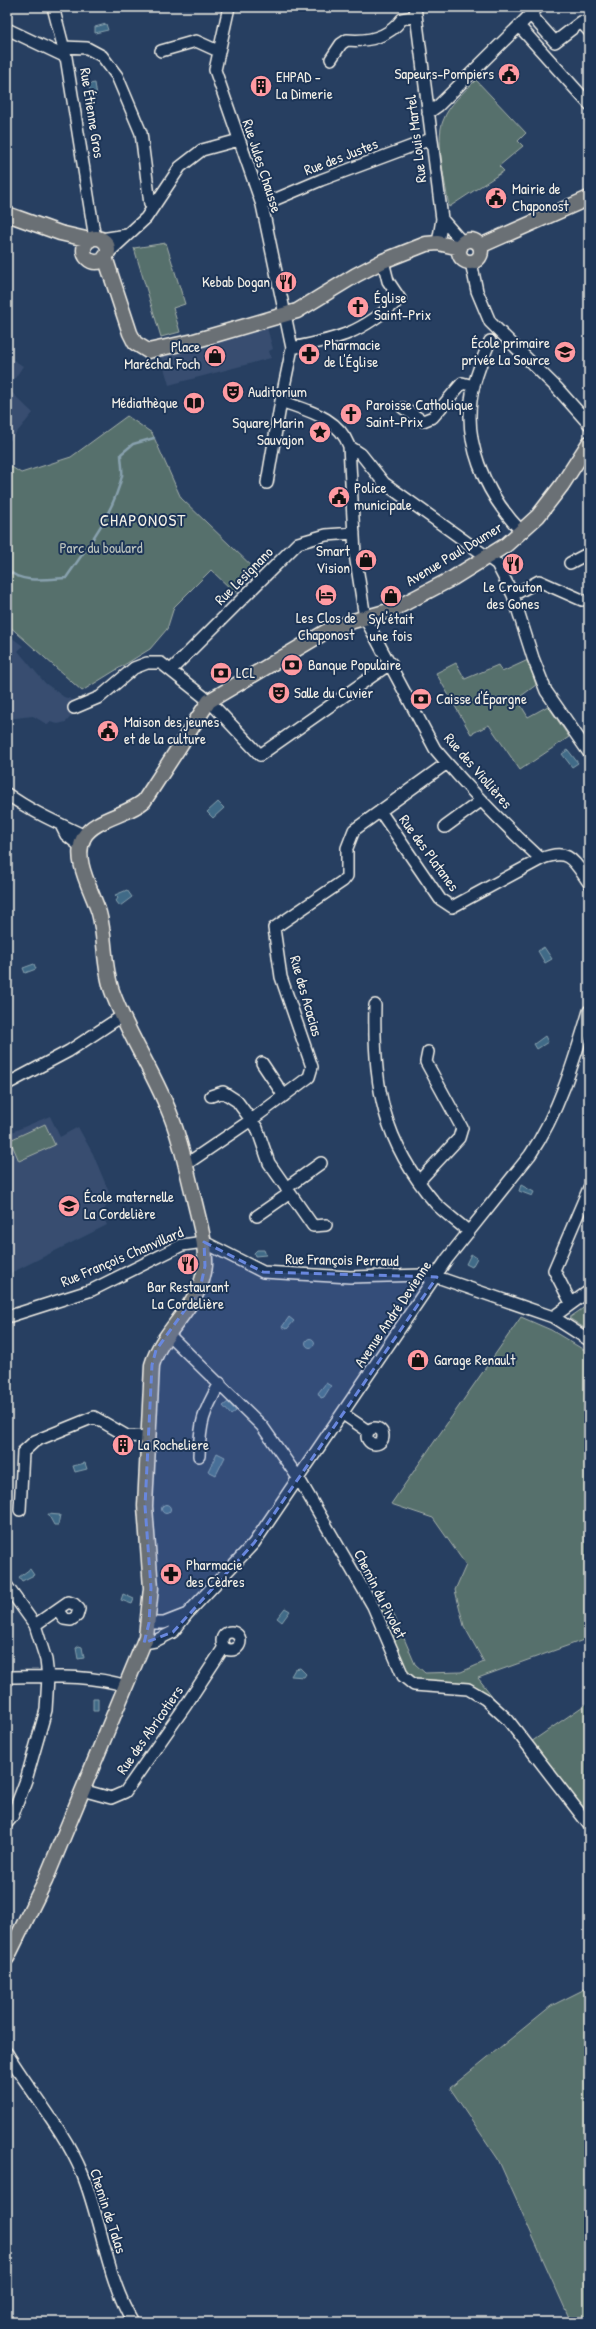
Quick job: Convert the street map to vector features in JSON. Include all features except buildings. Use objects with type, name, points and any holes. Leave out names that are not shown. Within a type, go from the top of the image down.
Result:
[{"type":"main road","points":[[480,246],[589,198]]},
{"type":"main road","points":[[7,214],[60,233],[95,239],[106,244],[98,256]]},
{"type":"main road","points":[[60,233],[98,256]]},
{"type":"main road","points":[[95,239],[85,246],[98,256],[112,276],[130,333],[136,343],[148,351],[194,341],[285,315],[315,302],[356,275],[383,261],[426,244],[438,243],[461,245],[472,240],[480,246]]},
{"type":"main road","points":[[461,245],[462,258],[471,262],[480,256],[480,246]]},
{"type":"main road","name":"Avenue Paul Doumer","points":[[208,701],[327,631],[353,620],[392,610],[488,557],[522,532],[562,486],[589,443]]},
{"type":"main road","points":[[7,1958],[45,1881],[144,1643],[149,1623],[151,1588],[145,1506],[152,1365],[156,1350],[200,1289],[205,1266],[204,1242],[172,1119],[122,1016],[112,990],[100,918],[82,866],[83,841],[95,826],[134,809],[144,801],[189,734],[208,701]]},
{"type":"street","points":[[54,7],[65,52],[87,48],[102,56],[117,76],[141,133],[150,204],[154,206]]},
{"type":"street","name":"Rue Jules Chausse","points":[[229,7],[215,70],[262,205],[285,315]]},
{"type":"street","points":[[428,113],[438,106],[534,11],[555,42],[581,22],[589,31]]},
{"type":"street","points":[[331,59],[342,44],[347,40],[366,41],[394,30],[402,19],[415,12]]},
{"type":"street","name":"Rue Louis Martel","points":[[415,12],[442,219],[438,243]]},
{"type":"street","points":[[519,26],[589,104]]},
{"type":"street","name":"Rue Étienne Gros","points":[[7,29],[65,52],[95,239]]},
{"type":"street","points":[[161,51],[196,41],[218,51]]},
{"type":"street","name":"Rue des Justes","points":[[262,205],[321,180],[431,139]]},
{"type":"street","points":[[98,256],[139,226],[180,166],[202,150],[239,140]]},
{"type":"street","points":[[442,219],[461,245]]},
{"type":"street","points":[[95,239],[127,235]]},
{"type":"street","points":[[292,348],[334,340],[376,319],[400,299],[388,281],[383,261]]},
{"type":"street","points":[[471,262],[477,291],[490,322],[557,388],[589,424]]},
{"type":"street","points":[[267,483],[292,348],[285,315]]},
{"type":"street","points":[[490,341],[474,386],[471,422],[474,453],[495,500],[522,532]]},
{"type":"street","points":[[403,408],[424,421],[433,417],[462,383],[474,386]]},
{"type":"street","points":[[281,401],[329,419],[345,436],[349,446],[354,533],[365,618]]},
{"type":"street","points":[[349,446],[361,454],[384,483],[497,564],[513,595],[533,658],[546,691],[589,753]]},
{"type":"street","name":"Rue Lesignano","points":[[171,670],[298,543],[326,535],[354,533]]},
{"type":"street","points":[[570,563],[589,553]]},
{"type":"street","points":[[513,595],[539,582],[582,600]]},
{"type":"street","name":"Rue des Viollières","points":[[365,618],[391,663],[435,749],[515,835],[542,859]]},
{"type":"street","points":[[74,708],[100,696],[134,668],[147,663],[161,663],[208,701],[260,755],[391,663]]},
{"type":"street","name":"Rue des Acacias","points":[[185,1165],[251,1120],[306,1080],[311,1074],[312,1067],[281,977],[274,928],[343,881],[347,876],[349,868],[347,848],[350,836],[354,830],[447,763]]},
{"type":"street","points":[[7,794],[23,806],[61,826],[71,827],[83,841]]},
{"type":"street","points":[[445,827],[482,800]]},
{"type":"street","name":"Rue des Platanes","points":[[380,811],[440,899],[452,907],[542,859]]},
{"type":"street","points":[[542,859],[553,854],[562,854],[571,858],[589,883]]},
{"type":"street","points":[[375,1005],[376,1073],[382,1108],[395,1142],[419,1181],[437,1205],[469,1232]]},
{"type":"street","name":"Avenue André Devienne","points":[[144,1643],[155,1641],[173,1632],[187,1614],[254,1543],[437,1278],[447,1259],[540,1139],[573,1063],[589,1011]]},
{"type":"street","points":[[7,1084],[70,1051],[122,1016]]},
{"type":"street","points":[[419,1181],[459,1138],[462,1128],[426,1062],[428,1052]]},
{"type":"street","points":[[262,1063],[284,1096]]},
{"type":"street","points":[[211,1096],[223,1092],[237,1101],[257,1128],[269,1164],[312,1226],[326,1225]]},
{"type":"street","points":[[257,1216],[321,1163]]},
{"type":"street","points":[[571,1303],[554,1270],[589,1188]]},
{"type":"street","name":"Rue François Perraud","points":[[204,1242],[263,1272],[350,1277],[424,1275],[437,1278],[553,1317],[589,1340]]},
{"type":"street","name":"Rue François Chanvillard","points":[[7,1317],[92,1290],[182,1245],[204,1242]]},
{"type":"street","points":[[553,1317],[589,1291]]},
{"type":"street","name":"Chemin du Pivolet","points":[[168,1334],[220,1382],[262,1426],[299,1479],[373,1606],[403,1676],[414,1685],[468,1689],[485,1699],[508,1720],[589,1825]]},
{"type":"street","points":[[199,1456],[200,1431],[204,1411],[220,1382]]},
{"type":"street","points":[[343,1414],[368,1431]]},
{"type":"street","points":[[20,1510],[23,1452],[35,1441],[94,1417],[127,1436],[148,1437]]},
{"type":"street","points":[[7,1586],[35,1625],[46,1660],[48,1677],[46,1710],[26,1780],[12,1817],[7,1823]]},
{"type":"street","points":[[35,1625],[57,1610]]},
{"type":"street","name":"Avenue André Devienne","points":[[149,1623],[164,1623],[187,1614]]},
{"type":"street","name":"Rue des Abricotiers","points":[[82,1790],[111,1798],[125,1792],[182,1711],[224,1647]]},
{"type":"street","points":[[7,1677],[48,1677],[113,1681],[126,1686]]},
{"type":"street","name":"Chemin de Talas","points":[[7,2053],[56,2127],[81,2172],[92,2200],[122,2300],[133,2322]]},
{"type":"highlighted area","points":[[204,1242],[263,1272],[437,1277],[254,1543],[173,1632],[144,1643],[149,1623],[151,1588],[145,1506],[152,1365],[156,1350],[200,1289],[205,1266]]},
{"type":"shaded area","points":[[106,24],[108,30],[95,33],[95,27]]},
{"type":"shaded area","points":[[95,83],[97,96],[90,97],[89,84]]},
{"type":"shaded area","name":"Place Maréchal Foch","points":[[266,324],[273,349],[269,351],[271,358],[169,385],[160,354]]},
{"type":"shaded area","points":[[7,356],[23,366],[8,389],[33,413],[7,444]]},
{"type":"shaded area","points":[[7,634],[23,646],[18,651],[45,683],[64,697],[74,700],[75,712],[66,722],[58,724],[50,722],[48,725],[33,716],[7,719]]},
{"type":"shaded area","points":[[568,750],[578,763],[572,767],[562,754]]},
{"type":"shaded area","points":[[218,802],[224,808],[213,818],[207,812]]},
{"type":"shaded area","points":[[127,890],[132,897],[120,906],[116,901],[118,898],[115,895]]},
{"type":"shaded area","points":[[544,947],[552,959],[545,963],[538,951]]},
{"type":"shaded area","points":[[34,964],[36,969],[25,973],[23,968]]},
{"type":"shaded area","points":[[545,1036],[548,1042],[537,1049],[534,1044]]},
{"type":"shaded area","points":[[50,1116],[60,1137],[78,1127],[93,1154],[111,1197],[102,1214],[107,1225],[7,1275],[7,1134]]},
{"type":"shaded area","points":[[521,1185],[534,1192],[532,1196],[519,1191]]},
{"type":"shaded area","points":[[257,1250],[264,1250],[266,1255],[255,1256],[254,1253]]},
{"type":"shaded area","points":[[471,1254],[477,1258],[472,1267],[466,1264]]},
{"type":"shaded area","points":[[289,1317],[294,1321],[287,1329],[282,1327]]},
{"type":"shaded area","points":[[310,1338],[315,1343],[310,1348],[305,1343]]},
{"type":"shaded area","points":[[326,1383],[331,1386],[324,1397],[321,1398],[318,1393]]},
{"type":"shaded area","points":[[228,1402],[236,1411],[231,1415],[223,1406]]},
{"type":"shaded area","points":[[217,1453],[225,1457],[216,1475],[208,1471]]},
{"type":"shaded area","points":[[85,1463],[87,1469],[75,1472],[73,1466]]},
{"type":"shaded area","points":[[166,1504],[171,1509],[166,1514],[161,1509]]},
{"type":"shaded area","points":[[48,1514],[60,1515],[58,1525],[54,1525]]},
{"type":"shaded area","points":[[30,1569],[34,1575],[22,1581],[19,1577]]},
{"type":"shaded area","points":[[123,1594],[134,1599],[132,1604],[121,1600]]},
{"type":"shaded area","points":[[285,1608],[290,1611],[282,1622],[277,1618]]},
{"type":"shaded area","points":[[79,1646],[82,1647],[84,1658],[78,1659],[76,1648]]},
{"type":"shaded area","points":[[300,1668],[306,1674],[304,1677],[291,1676],[295,1669]]},
{"type":"shaded area","points":[[93,1698],[98,1698],[98,1711],[93,1711]]},
{"type":"green space","points":[[476,80],[526,133],[518,141],[523,146],[499,166],[504,171],[449,207],[442,163],[440,139],[441,129],[449,109]]},
{"type":"green space","points":[[166,243],[185,304],[173,308],[180,332],[161,337],[134,248]]},
{"type":"green space","name":"Parc du boulard","points":[[127,416],[152,433],[181,498],[257,571],[235,593],[211,570],[174,607],[167,629],[150,649],[82,691],[7,624],[7,464],[21,473],[71,457]]},
{"type":"green space","points":[[528,660],[536,685],[517,699],[528,717],[548,706],[569,737],[520,770],[489,725],[471,734],[436,673],[456,663],[465,679],[498,665],[502,672]]},
{"type":"green space","points":[[45,1124],[55,1145],[19,1161],[10,1140]]},
{"type":"green space","points":[[589,1304],[589,1331],[569,1318]]},
{"type":"green space","points":[[521,1317],[551,1330],[589,1353],[589,1638],[478,1678],[504,1711],[468,1689],[414,1685],[403,1676],[373,1606],[391,1608],[415,1664],[425,1673],[461,1672],[484,1662],[464,1626],[455,1590],[466,1565],[433,1518],[391,1504]]},
{"type":"green space","points":[[589,1702],[589,1816],[531,1742]]},
{"type":"green space","points":[[589,1987],[589,2322],[571,2322],[498,2159],[450,2088],[551,2006]]},
{"type":"waterway","points":[[7,569],[13,574],[27,579],[43,580],[66,578],[91,542],[113,503],[122,476],[121,454],[133,444],[154,438]]},
{"type":"place","name":"Sapeurs-Pompiers","points":[[509,74]]},
{"type":"place","name":"EHPAD - La Dimerie","points":[[261,86]]},
{"type":"place","name":"Mairie de Chaponost","points":[[496,198]]},
{"type":"place","name":"Kebab Dogan","points":[[286,282]]},
{"type":"place","name":"Église Saint-Prix","points":[[358,307]]},
{"type":"place","name":"École primaire privée La Source","points":[[565,352]]},
{"type":"place","name":"Pharmacie de l'Église","points":[[309,354]]},
{"type":"place","name":"Place Maréchal Foch","points":[[215,356]]},
{"type":"place","name":"Auditorium","points":[[233,392]]},
{"type":"place","name":"Médiathèque","points":[[194,403]]},
{"type":"place","name":"Paroisse Catholique Saint-Prix","points":[[351,414]]},
{"type":"place","name":"Square Marin Sauvajon","points":[[320,432]]},
{"type":"place","name":"Police municipale","points":[[339,497]]},
{"type":"place","name":"Smart Vision","points":[[366,560]]},
{"type":"place","name":"Le Crouton des Gones","points":[[513,564]]},
{"type":"place","name":"Les Clos de Chaponost","points":[[326,595]]},
{"type":"place","name":"Syl'était une fois","points":[[391,596]]},
{"type":"place","name":"Banque Populaire","points":[[292,665]]},
{"type":"place","name":"LCL","points":[[221,673]]},
{"type":"place","name":"Salle du Cuvier","points":[[279,693]]},
{"type":"place","name":"Caisse d'Épargne","points":[[421,699]]},
{"type":"place","name":"Maison des jeunes et de la culture","points":[[108,731]]},
{"type":"place","name":"École maternelle La Cordelière","points":[[69,1206]]},
{"type":"place","name":"Bar Restaurant La Cordelière","points":[[188,1264]]},
{"type":"place","name":"Garage Renault","points":[[418,1360]]},
{"type":"place","name":"La Rocheliere","points":[[123,1445]]},
{"type":"place","name":"Pharmacie des Cèdres","points":[[171,1574]]},
{"type":"district","name":"CHAPONOST","points":[[143,520]]}]
